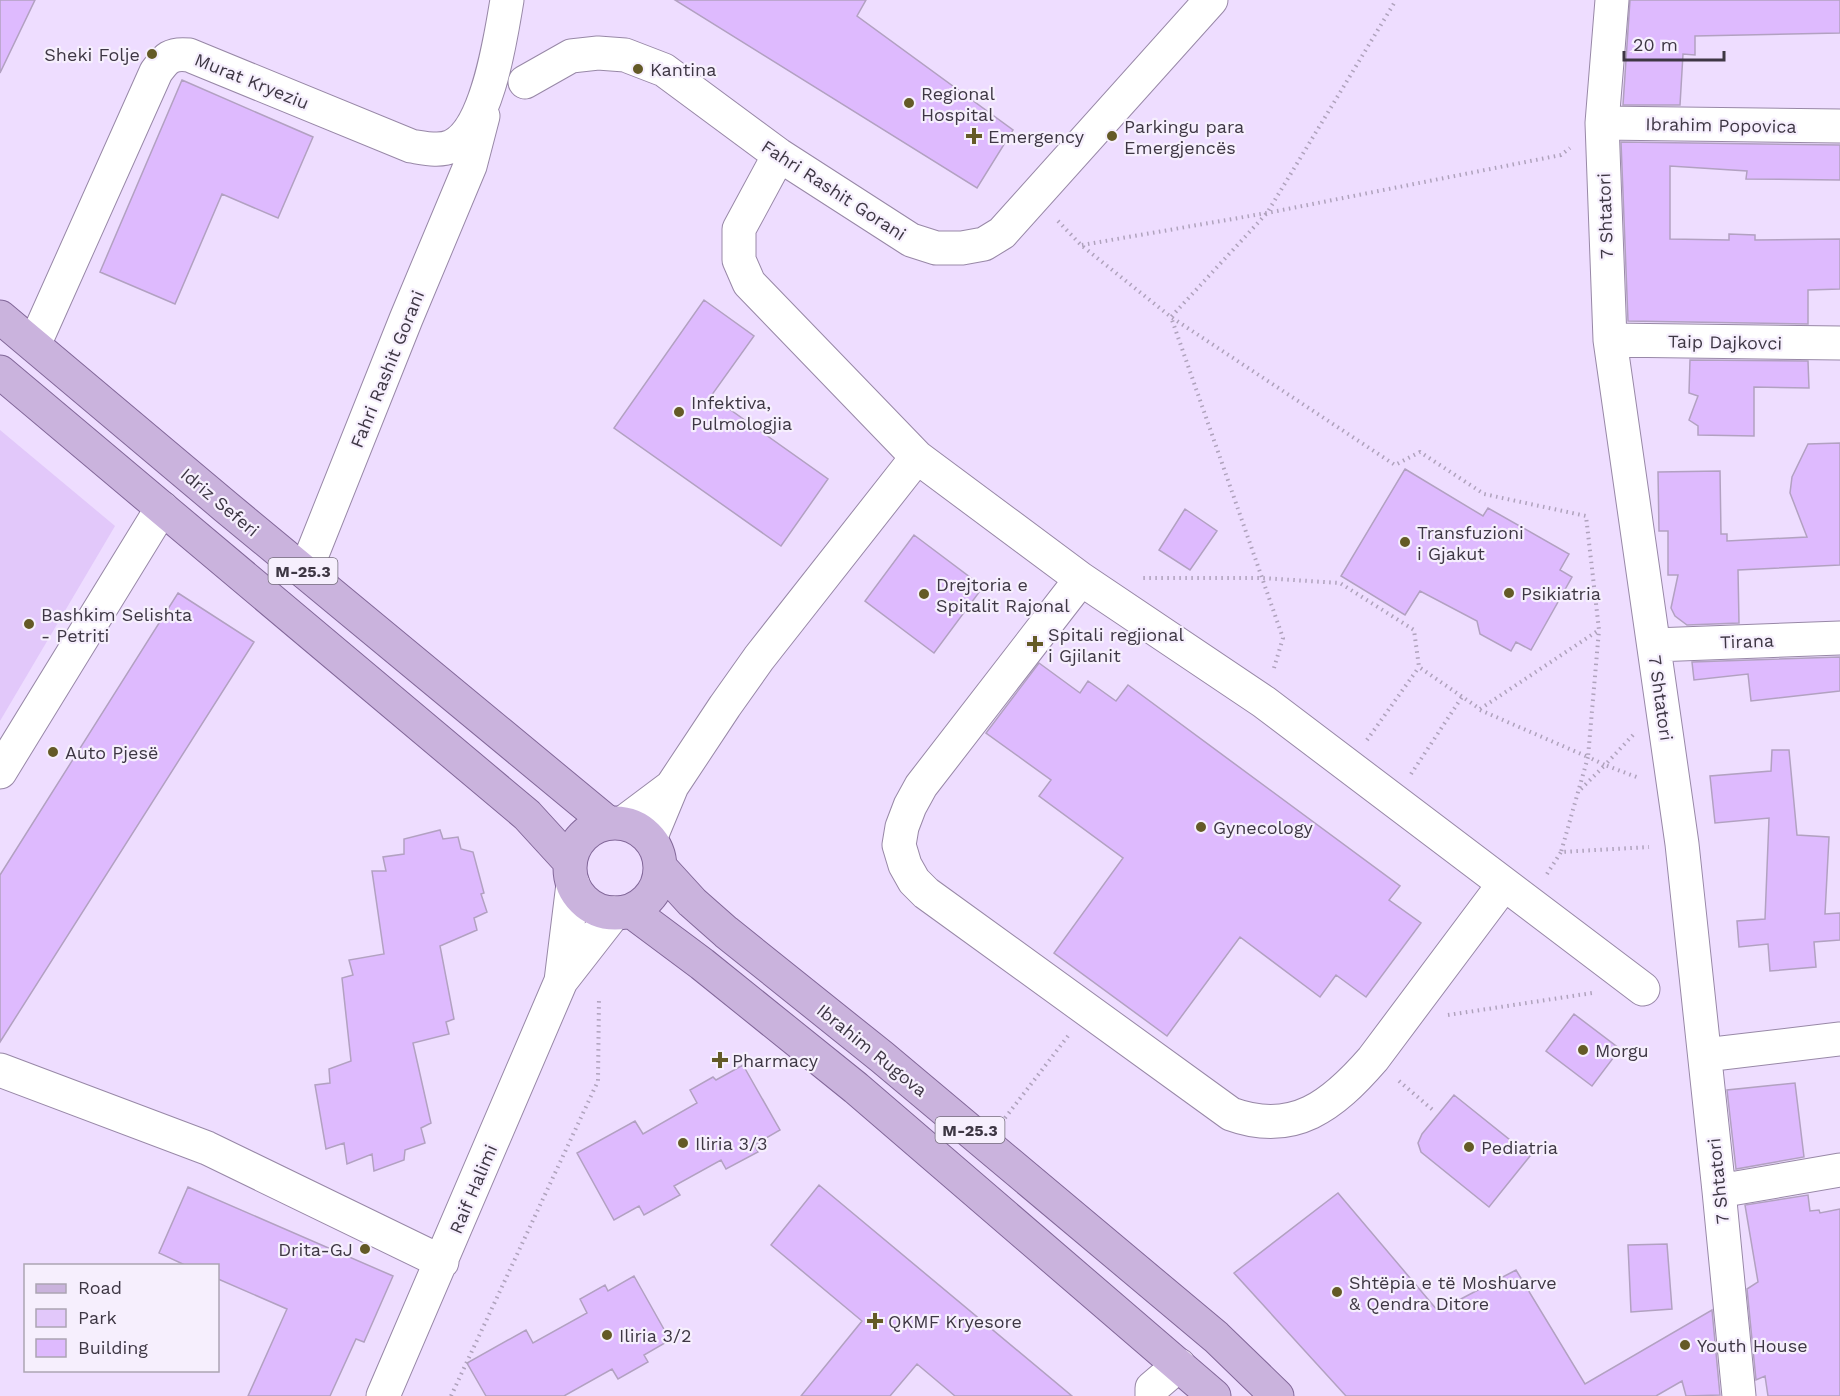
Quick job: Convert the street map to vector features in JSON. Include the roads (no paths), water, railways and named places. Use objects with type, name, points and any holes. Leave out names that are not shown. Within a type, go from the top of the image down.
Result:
[{"type":"main road","name":"Idriz Seferi","points":[[0,317],[305,572],[635,838]]},
{"type":"main road","name":"M-25.3","points":[[0,372],[527,815],[572,873],[585,903],[602,912],[623,912],[702,964],[856,1088],[1214,1396]]},
{"type":"main road","points":[[572,873],[581,839],[591,830],[635,838],[659,881],[644,904],[623,912]]},
{"type":"main road","name":"Ibrahim Rugova","points":[[635,838],[692,902],[726,932],[882,1057],[1216,1337],[1277,1396]]},
{"type":"street","name":"Murat Kryeziu","points":[[34,345],[156,72],[166,58],[177,54],[189,55],[411,146],[431,149],[452,146],[464,137],[476,119],[496,62],[507,0]]},
{"type":"street","name":"Fahri Rashit Gorani","points":[[525,82],[571,56],[598,53],[625,55],[664,70],[779,155],[910,240],[936,248],[962,248],[984,244],[1002,233],[1211,0]]},
{"type":"street","name":"7 Shtatori","points":[[1612,0],[1602,123],[1610,340],[1682,844],[1739,1396]]},
{"type":"street","name":"Fahri Rashit Gorani","points":[[305,572],[470,166],[496,62]]},
{"type":"street","name":"Ibrahim Popovica","points":[[1602,123],[1840,126]]},
{"type":"street","points":[[779,155],[739,229],[739,260],[749,283],[917,457],[1081,579],[1264,702],[1504,884],[1530,901],[1643,989]]},
{"type":"street","name":"Taip Dajkovci","points":[[1610,340],[1840,343]]},
{"type":"street","points":[[635,838],[759,658],[917,457]]},
{"type":"street","points":[[0,772],[162,508]]},
{"type":"street","points":[[1081,579],[921,786],[902,827],[899,845],[905,865],[914,881],[926,893],[1231,1114],[1251,1121],[1287,1121],[1303,1117],[1355,1080],[1504,884]]},
{"type":"street","name":"Tirana","points":[[1654,645],[1840,638]]},
{"type":"street","name":"Raif Halimi","points":[[384,1396],[561,981],[572,873]]},
{"type":"street","name":"Raif Halimi","points":[[561,981],[623,912]]},
{"type":"street","points":[[1705,1055],[1840,1039]]},
{"type":"street","points":[[0,1070],[207,1148],[442,1262]]},
{"type":"street","points":[[1719,1191],[1840,1170]]},
{"type":"street","points":[[1152,1396],[1152,1388],[1179,1365]]},
{"type":"place","name":"Sheki Folje","points":[[152,54]]},
{"type":"place","name":"Kantina","points":[[638,69]]},
{"type":"place","name":"Regional Hospital","points":[[909,103]]},
{"type":"place","name":"Emergency","points":[[974,136]]},
{"type":"place","name":"Parkingu para Emergjencës","points":[[1112,136]]},
{"type":"place","name":"Infektiva, Pulmologjia","points":[[679,412]]},
{"type":"place","name":"Transfuzioni i Gjakut","points":[[1405,542]]},
{"type":"place","name":"Psikiatria","points":[[1509,593]]},
{"type":"place","name":"Drejtoria e Spitalit Rajonal","points":[[924,594]]},
{"type":"place","name":"Bashkim Selishta - Petriti","points":[[29,624]]},
{"type":"place","name":"Spitali regjional i Gjilanit","points":[[1035,644]]},
{"type":"place","name":"Auto Pjesë","points":[[53,752]]},
{"type":"place","name":"Gynecology","points":[[1201,827]]},
{"type":"place","name":"Morgu","points":[[1583,1050]]},
{"type":"place","name":"Pharmacy","points":[[720,1060]]},
{"type":"place","name":"Iliria 3/3","points":[[683,1143]]},
{"type":"place","name":"Pediatria","points":[[1469,1147]]},
{"type":"place","name":"Drita-GJ","points":[[365,1249]]},
{"type":"place","name":"Shtëpia e të Moshuarve & Qendra Ditore","points":[[1337,1292]]},
{"type":"place","name":"QKMF Kryesore","points":[[875,1321]]},
{"type":"place","name":"Iliria 3/2","points":[[607,1335]]},
{"type":"place","name":"Youth House","points":[[1685,1345]]}]
